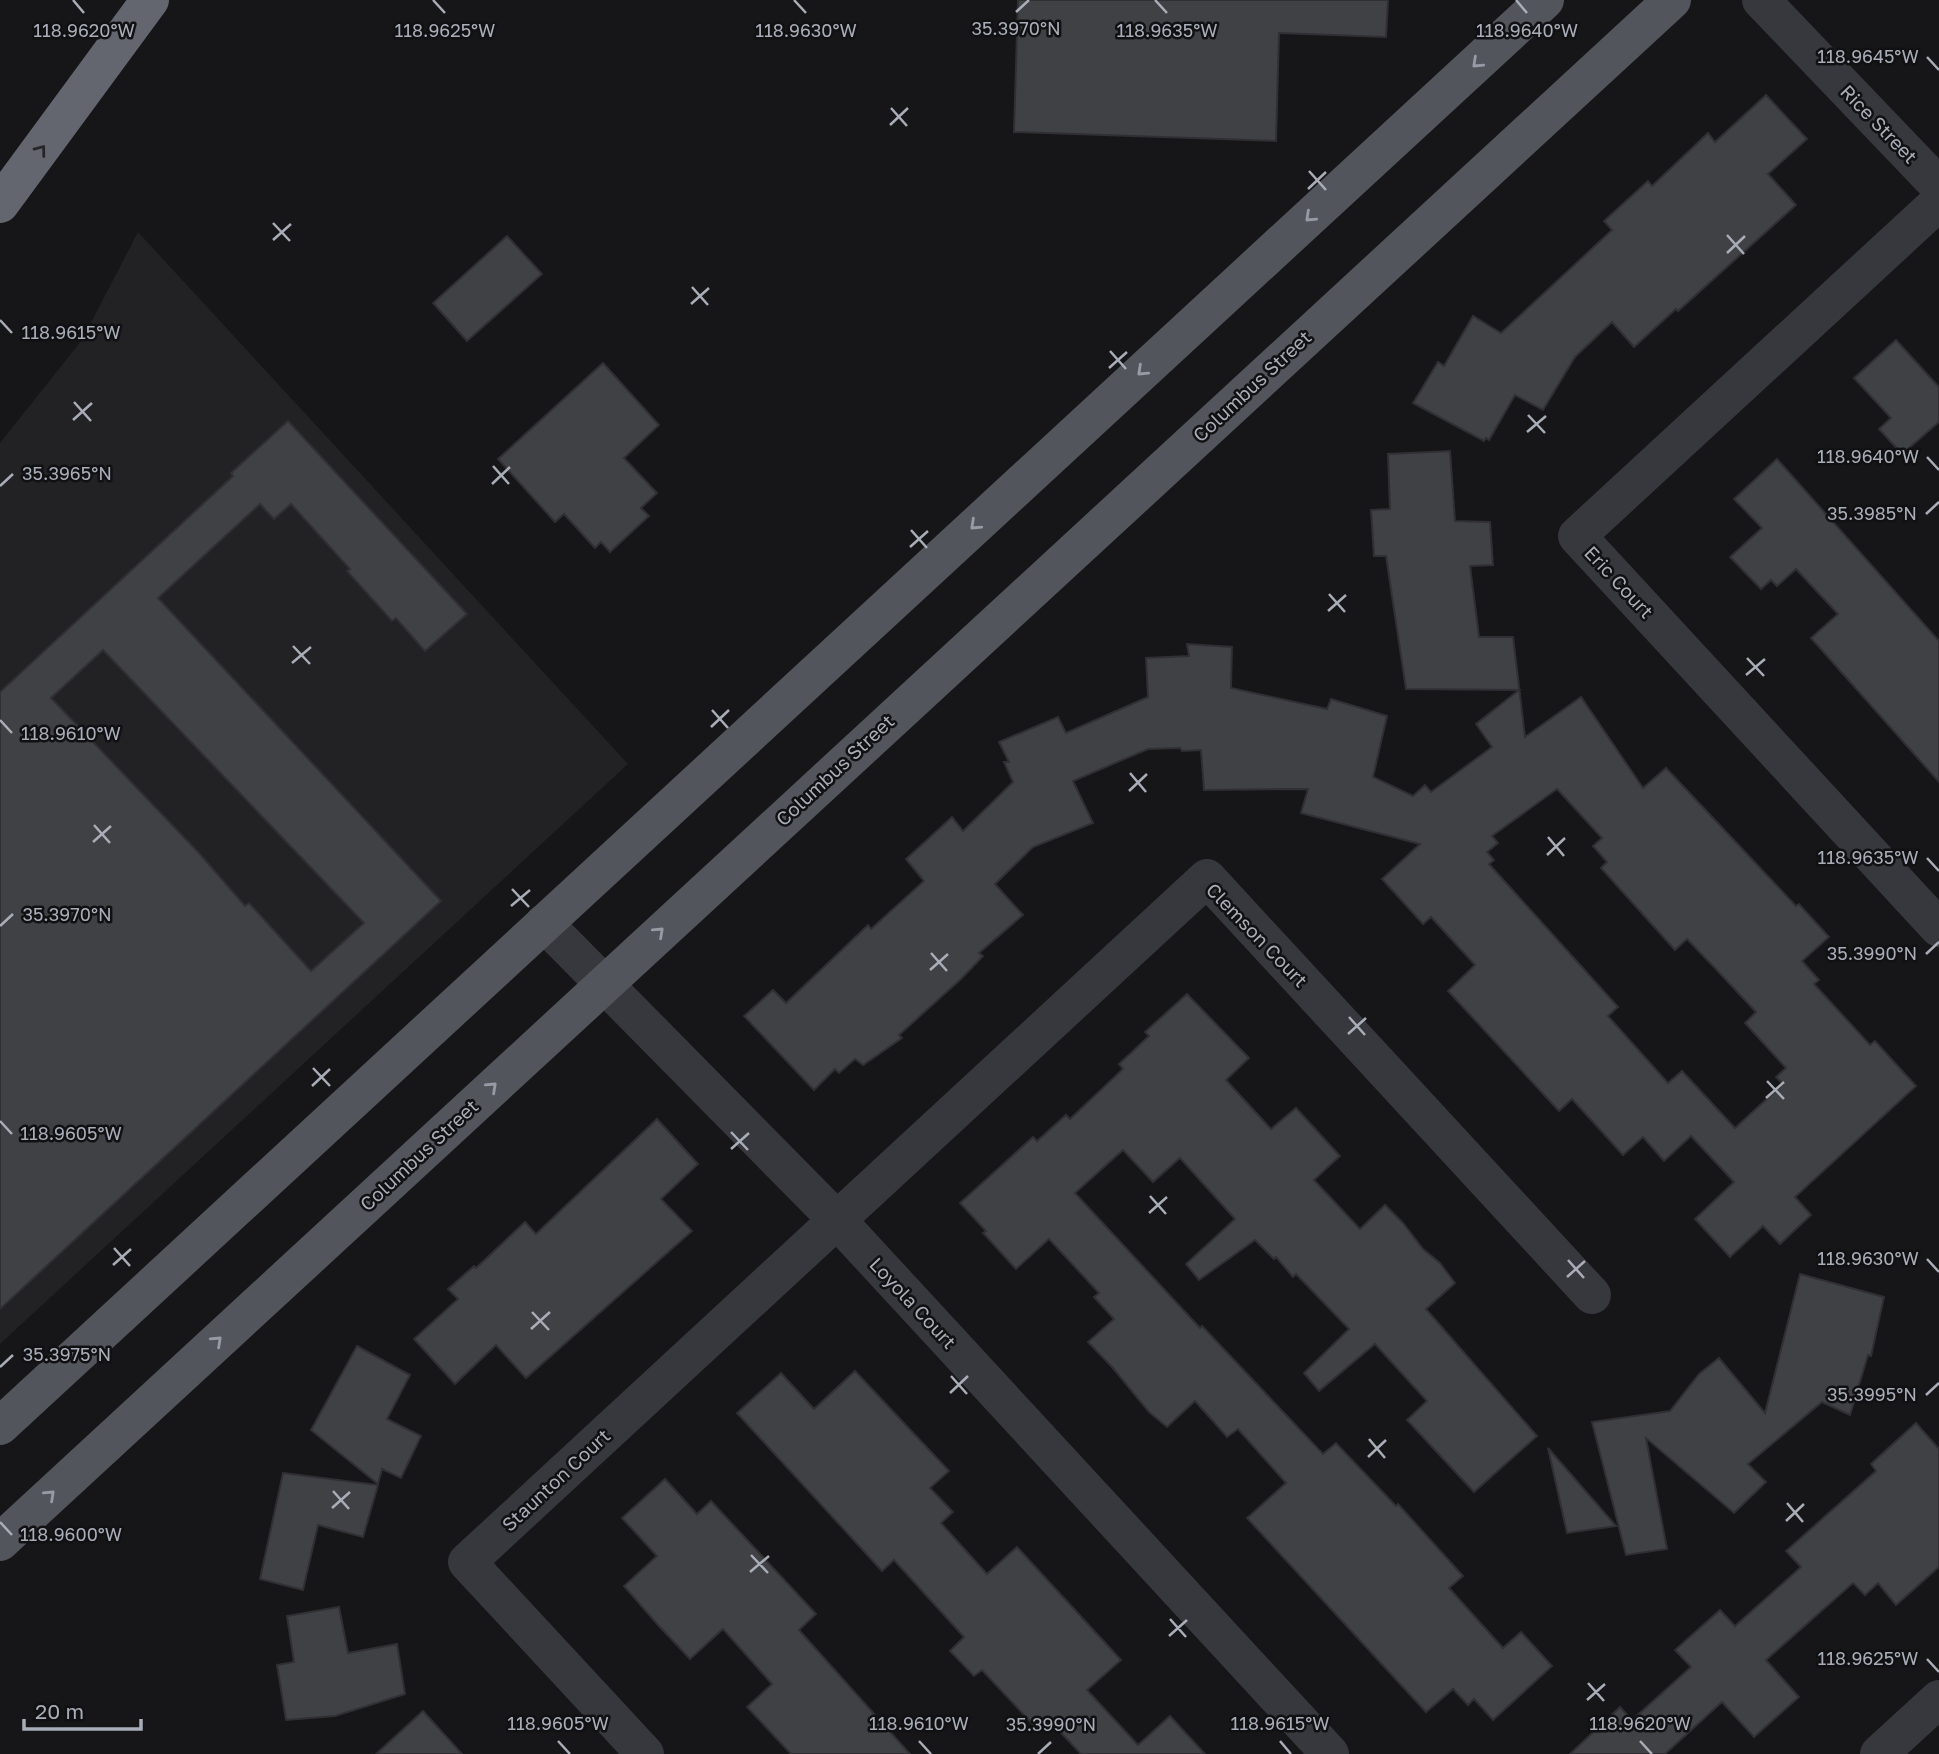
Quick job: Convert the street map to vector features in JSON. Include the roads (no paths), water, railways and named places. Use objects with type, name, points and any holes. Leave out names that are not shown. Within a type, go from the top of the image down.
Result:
[{"type":"highway","points":[[0,204],[150,0]]},
{"type":"main road","points":[[0,1426],[1545,0]]},
{"type":"main road","name":"Columbus Street","points":[[0,1542],[1672,0]]},
{"type":"street","name":"Rice Street","points":[[1761,0],[1939,186]]},
{"type":"street","name":"Eric Court","points":[[1939,202],[1577,536],[1939,928]]},
{"type":"street","name":"Clemson Court","points":[[837,1220],[1207,878],[1592,1295]]},
{"type":"street","name":"Loyola Court","points":[[544,923],[837,1220],[1330,1754]]},
{"type":"street","name":"Staunton Court","points":[[645,1754],[467,1562],[837,1220]]},
{"type":"street","points":[[1879,1754],[1939,1699]]}]
